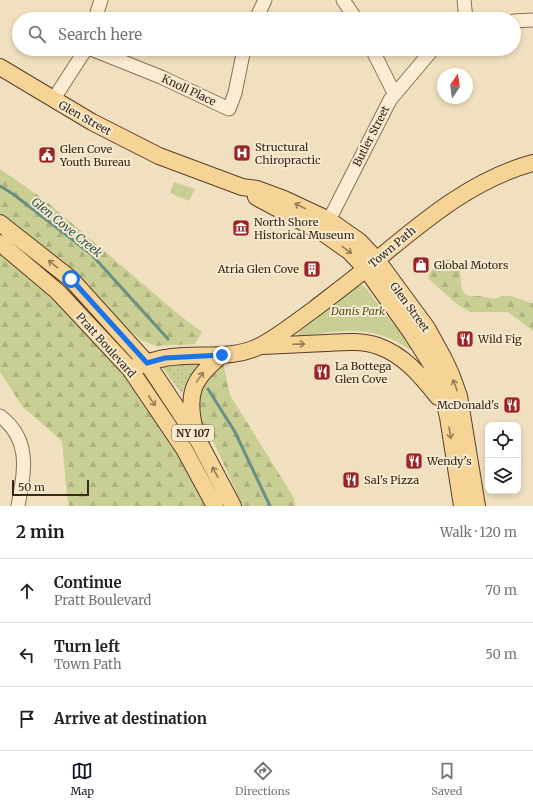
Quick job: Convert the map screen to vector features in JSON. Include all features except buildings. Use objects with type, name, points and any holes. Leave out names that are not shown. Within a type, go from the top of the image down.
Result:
[{"type":"main road","name":"Glen Street","points":[[0,67],[92,122],[159,156],[242,187],[254,196],[326,227],[350,252],[372,264],[427,328],[447,365],[459,396],[462,506]]},
{"type":"main road","name":"Town Path","points":[[130,369],[165,358],[222,355],[243,352],[260,346],[278,336],[448,204],[488,179],[513,168],[533,163]]},
{"type":"main road","name":"Pratt Boulevard","points":[[0,223],[71,279],[147,363],[198,440],[233,506]]},
{"type":"main road","name":"Pratt Boulevard","points":[[0,243],[58,292],[130,369],[184,449],[215,506]]},
{"type":"main road","name":"Glen Street","points":[[372,264],[431,364],[441,388],[477,506]]},
{"type":"main road","name":"Town Path","points":[[260,346],[353,342],[377,345],[393,352],[404,361],[424,378],[438,396],[445,401]]},
{"type":"main road","points":[[198,440],[191,415],[190,400],[197,379],[208,366],[222,355]]},
{"type":"main road","points":[[404,361],[447,365]]},
{"type":"street","points":[[97,12],[101,0]]},
{"type":"street","points":[[260,12],[266,0]]},
{"type":"street","points":[[343,0],[351,12]]},
{"type":"street","points":[[464,0],[465,12]]},
{"type":"street","points":[[521,20],[533,20]]},
{"type":"street","points":[[53,100],[81,56]]},
{"type":"street","name":"Knoll Place","points":[[109,56],[162,77],[229,109],[235,93],[243,56]]},
{"type":"street","points":[[376,56],[394,93]]},
{"type":"street","name":"Butler Street","points":[[326,227],[380,117],[394,93],[427,56]]},
{"type":"street","points":[[0,416],[7,421],[13,429],[18,437],[23,451],[24,467],[18,506]]},
{"type":"green space","points":[[0,169],[46,201],[178,314],[202,332],[195,344],[156,346],[143,341],[73,278],[0,222]]},
{"type":"green space","points":[[174,182],[195,189],[189,201],[170,193]]},
{"type":"green space","points":[[0,249],[65,303],[149,403],[209,506],[69,506],[62,441],[22,406],[0,372]]},
{"type":"green space","points":[[447,259],[455,262],[460,267],[463,292],[469,296],[480,296],[494,299],[503,296],[511,296],[533,303],[533,331],[508,312],[470,312],[458,305],[429,279],[428,276],[436,264]]},
{"type":"green space","name":"Danis Park","points":[[360,284],[365,287],[412,349],[410,350],[387,337],[369,332],[343,331],[299,336],[299,332]]},
{"type":"green space","points":[[202,363],[187,380],[182,393],[163,368],[165,366]]},
{"type":"green space","points":[[222,365],[224,367],[230,395],[294,498],[295,506],[243,506],[213,441],[198,417],[200,384]]},
{"type":"waterway","name":"Glen Cove Creek","points":[[0,186],[13,194],[91,254],[168,339]]},
{"type":"waterway","name":"Glen Cove Creek","points":[[208,389],[235,432],[270,506]]},
{"type":"place","name":"Structural Chiropractic","points":[[242,153]]},
{"type":"place","name":"Glen Cove Youth Bureau","points":[[47,155]]},
{"type":"place","name":"North Shore Historical Museum","points":[[241,228]]},
{"type":"place","name":"Global Motors","points":[[421,265]]},
{"type":"place","name":"Atria Glen Cove","points":[[312,269]]},
{"type":"place","name":"Wild Fig","points":[[465,339]]},
{"type":"place","name":"La Bottega Glen Cove","points":[[322,372]]},
{"type":"place","name":"McDonald's","points":[[512,405]]},
{"type":"place","name":"Wendy's","points":[[414,461]]},
{"type":"place","name":"Sal's Pizza","points":[[351,480]]},
{"type":"route","points":[[71,279],[147,363],[165,358],[222,355]]}]
